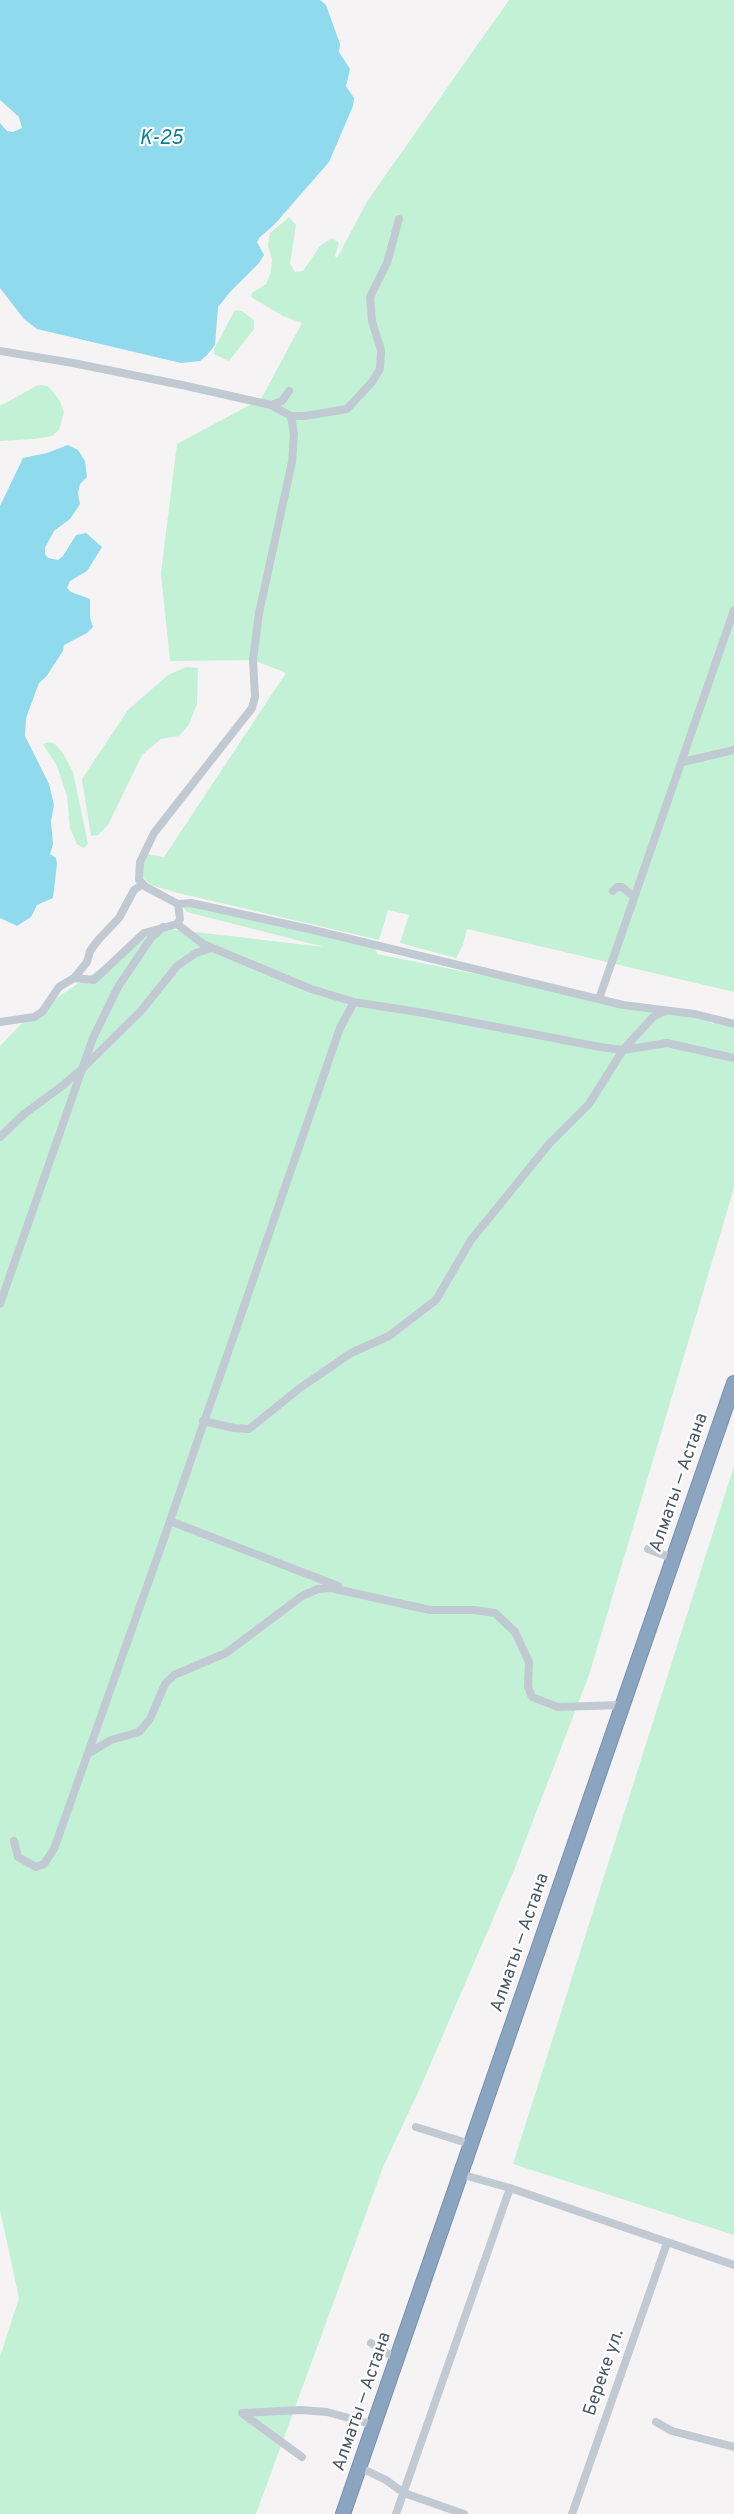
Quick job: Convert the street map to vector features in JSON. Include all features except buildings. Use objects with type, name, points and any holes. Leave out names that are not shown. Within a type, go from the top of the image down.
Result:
[{"type":"highway","name":"Алматы — Астана","points":[[343,2514],[734,1383]]},
{"type":"street","points":[[0,351],[131,374],[271,405],[291,416],[347,410],[372,382],[380,369],[381,350],[372,321],[370,297],[387,263],[399,219]]},
{"type":"street","points":[[271,405],[282,401],[289,391]]},
{"type":"street","points":[[291,416],[294,434],[292,462],[259,613],[253,660],[255,697],[252,708],[154,834],[138,868],[139,879],[143,884],[178,904],[191,903],[309,929],[599,999],[664,1011],[695,1014],[734,1024]]},
{"type":"street","points":[[599,999],[734,610]]},
{"type":"street","points":[[683,762],[734,750]]},
{"type":"street","points":[[0,1022],[34,1017],[42,1012],[59,987],[74,978],[87,962],[90,951],[119,918],[134,890],[143,884]]},
{"type":"street","points":[[612,891],[617,887],[622,887],[633,896]]},
{"type":"street","points":[[74,978],[94,980],[144,933],[177,924],[180,919],[178,904]]},
{"type":"street","points":[[177,924],[212,948],[311,989],[354,1002],[623,1050],[667,1043],[734,1058]]},
{"type":"street","points":[[0,1304],[93,1038],[118,987],[151,938],[164,927]]},
{"type":"street","points":[[0,1137],[24,1114],[83,1068],[141,1011],[177,966],[196,953],[212,948]]},
{"type":"street","points":[[14,1841],[18,1857],[36,1867],[47,1860],[54,1849],[340,1028],[354,1002]]},
{"type":"street","points":[[203,1421],[249,1429],[300,1388],[351,1353],[389,1336],[436,1300],[471,1240],[549,1144],[589,1104],[623,1050],[653,1017],[664,1011]]},
{"type":"street","points":[[170,1521],[250,1550],[345,1590],[430,1610],[474,1610],[495,1613],[515,1632],[525,1651],[530,1662],[528,1692],[536,1700],[558,1707],[621,1705]]},
{"type":"street","points":[[648,1550],[672,1558]]},
{"type":"street","points":[[89,1753],[111,1740],[139,1732],[150,1719],[165,1684],[174,1675],[226,1653],[302,1596],[318,1589],[345,1590]]},
{"type":"street","points":[[416,2127],[470,2144]]},
{"type":"street","points":[[460,2174],[510,2188],[734,2265]]},
{"type":"street","points":[[396,2514],[510,2188]]},
{"type":"street","name":"Береке ул.","points":[[572,2514],[667,2243]]},
{"type":"street","points":[[371,2343],[396,2359]]},
{"type":"street","points":[[302,2457],[242,2413],[318,2411],[350,2417],[374,2425]]},
{"type":"street","points":[[656,2422],[672,2431],[734,2448]]},
{"type":"street","points":[[360,2467],[404,2493],[464,2514]]},
{"type":"green space","points":[[509,0],[734,0],[734,992],[467,929],[463,945],[456,958],[400,943],[409,915],[388,910],[379,940],[174,892],[151,885],[141,876],[146,854],[164,857],[286,673],[253,660],[170,661],[161,573],[177,444],[261,399],[302,323],[283,316],[251,297],[252,293],[266,284],[271,272],[272,259],[268,246],[270,233],[289,217],[296,225],[290,264],[295,272],[303,271],[320,246],[332,238],[339,243],[335,256],[337,258],[368,200]]},
{"type":"green space","points":[[235,310],[242,311],[254,320],[254,329],[229,361],[214,354],[214,349]]},
{"type":"green space","points":[[38,385],[48,386],[60,401],[64,412],[59,430],[52,436],[0,441],[0,406]]},
{"type":"green space","points":[[186,667],[198,668],[197,704],[189,724],[179,736],[161,739],[142,755],[108,825],[98,835],[91,836],[82,779],[128,710],[168,675]]},
{"type":"green space","points":[[49,742],[55,744],[63,753],[73,772],[88,844],[84,848],[77,844],[70,828],[67,796],[57,766],[43,744]]},
{"type":"green space","points":[[185,904],[370,947],[376,950],[377,954],[599,999],[695,1014],[713,1024],[714,1022],[734,1022],[734,1188],[589,1675],[514,1870],[421,2086],[383,2167],[256,2514],[0,2514],[0,2357],[19,2298],[0,2210],[0,1046],[27,1018],[160,928],[324,947],[187,912],[184,908]]},
{"type":"green space","points":[[734,1466],[734,2235],[513,2164]]},
{"type":"water","name":"К-25","points":[[0,0],[320,0],[326,5],[340,44],[339,52],[350,69],[346,86],[354,98],[353,106],[329,162],[274,225],[259,238],[257,242],[264,255],[218,307],[215,345],[200,361],[181,363],[37,329],[24,319],[0,288],[0,123],[7,131],[13,132],[22,128],[19,117],[0,100]]},
{"type":"water","points":[[68,445],[78,450],[85,461],[87,477],[80,484],[78,493],[80,504],[70,519],[54,531],[45,548],[45,554],[48,558],[58,560],[76,535],[86,533],[102,547],[87,571],[70,581],[67,588],[71,592],[90,599],[90,618],[93,627],[87,633],[64,645],[63,651],[46,677],[39,683],[26,718],[25,736],[49,784],[54,805],[51,821],[53,844],[50,854],[56,858],[57,864],[53,898],[37,905],[31,917],[17,926],[0,918],[0,506],[23,458],[47,453]]}]
